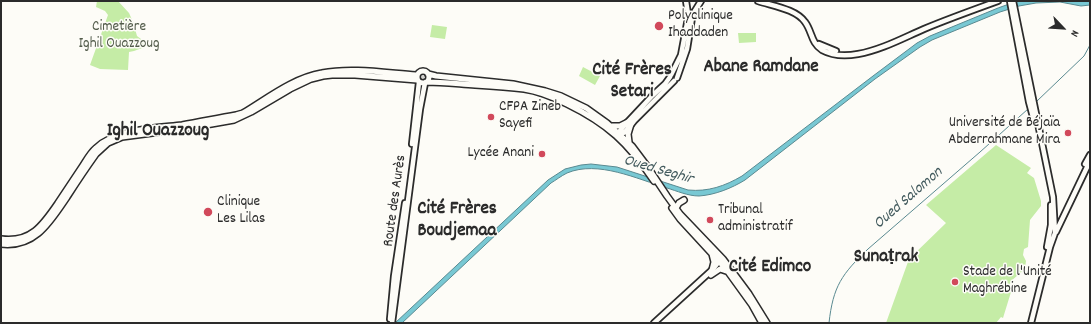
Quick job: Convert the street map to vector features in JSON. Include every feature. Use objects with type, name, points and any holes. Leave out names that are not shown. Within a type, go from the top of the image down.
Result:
[{"type":"main road","points":[[1,239],[9,240],[23,238],[35,232],[62,198],[90,154],[101,143],[123,134],[182,125],[243,113],[285,87],[311,76],[336,71],[419,80],[521,85],[561,96],[586,108],[611,126],[653,177]]},
{"type":"main road","points":[[419,80],[418,72],[425,71],[428,74],[436,76],[524,89],[544,94],[561,100],[576,108],[619,135],[630,143],[639,155],[680,219],[712,253],[721,260],[752,305],[762,323]]},
{"type":"main road","points":[[1,244],[23,242],[40,233],[51,220],[96,154],[102,148],[115,140],[130,136],[234,120],[245,116],[290,89],[311,79],[356,73],[377,74],[419,80],[429,79],[428,74]]},
{"type":"main road","points":[[432,79],[488,84]]},
{"type":"main road","points":[[611,126],[620,126],[629,123],[628,134],[630,143]]},
{"type":"main road","points":[[665,196],[749,294],[767,323]]},
{"type":"main road","points":[[676,208],[679,203],[684,200]]},
{"type":"main road","points":[[712,253],[714,262],[712,272]]},
{"type":"main road","points":[[712,272],[720,269],[725,270],[730,274]]},
{"type":"street","points":[[619,135],[625,132],[629,123],[675,80],[685,54],[690,16],[686,1]]},
{"type":"street","points":[[654,98],[671,76],[681,55],[690,16],[701,1]]},
{"type":"street","points":[[758,1],[799,15],[806,22],[814,41],[822,50],[830,53],[850,55],[881,47],[969,11],[998,1]]},
{"type":"street","points":[[814,41],[834,51],[848,53],[866,50],[990,1]]},
{"type":"street","points":[[1010,1],[1053,197],[1053,227],[1030,323]]},
{"type":"street","points":[[1013,1],[1014,14]]},
{"type":"street","points":[[671,76],[675,75],[675,80]]},
{"type":"street","name":"Route des Aurès","points":[[391,322],[394,276],[417,112],[419,80]]},
{"type":"street","points":[[1033,108],[1055,233]]},
{"type":"street","points":[[1053,227],[1061,217],[1090,155]]},
{"type":"street","points":[[1030,323],[1055,233],[1090,161]]},
{"type":"street","points":[[1054,215],[1061,217]]},
{"type":"street","points":[[1050,236],[1055,233]]},
{"type":"street","points":[[659,323],[712,272],[721,260]]},
{"type":"street","points":[[654,323],[712,272]]},
{"type":"green space","name":"Cimetière Ighil Ouazzoug","points":[[97,1],[118,1],[129,13],[137,36],[141,39],[145,47],[129,52],[128,70],[100,69],[90,65],[108,15],[105,11],[96,7]]},
{"type":"green space","points":[[432,25],[447,27],[445,39],[430,37]]},
{"type":"green space","points":[[738,33],[756,33],[756,42],[739,43]]},
{"type":"green space","points":[[583,67],[600,76],[595,85],[579,76]]},
{"type":"green space","points":[[996,145],[1031,168],[1027,173],[1034,178],[1041,201],[1041,206],[1030,220],[1028,247],[1024,249],[1023,255],[1026,261],[1025,269],[1011,281],[1008,290],[1011,292],[1003,318],[1001,317],[996,323],[886,323],[909,259],[946,223],[926,205]]},
{"type":"water","points":[[1018,1],[1090,1],[1090,5],[1081,6],[1060,2],[1036,3],[1019,6],[1000,12],[932,40],[875,79],[745,180],[717,193],[699,196],[691,195],[617,172],[604,170],[591,169],[567,173],[551,183],[402,323],[395,323],[548,180],[565,169],[591,164],[617,167],[688,190],[709,189],[729,183],[742,176],[917,43],[930,36]]},
{"type":"waterway","name":"Oued Salomon","points":[[1036,102],[1084,56],[1090,45]]},
{"type":"waterway","name":"Oued Salomon","points":[[829,323],[836,290],[845,274],[852,266],[868,249],[1028,109]]},
{"type":"tunnel","points":[[412,77],[432,79]]},
{"type":"place","name":"Polyclinique Ihaddaden","points":[[659,26]]},
{"type":"place","name":"CFPA Zineb Sayefi","points":[[491,117]]},
{"type":"place","name":"Université de Béjaïa Abderrahmane Mira","points":[[1068,133]]},
{"type":"place","name":"Lycée Anani","points":[[542,154]]},
{"type":"place","name":"Clinique Les Lilas","points":[[208,212]]},
{"type":"place","name":"Tribunal administratif","points":[[710,220]]},
{"type":"place","name":"Stade de l'Unité Maghrébine","points":[[955,282]]},
{"type":"district","name":"Abane Ramdane","points":[[761,68]]},
{"type":"district","name":"Cité Frères Setari","points":[[632,82]]},
{"type":"district","name":"Ighil Ouazzoug","points":[[158,132]]},
{"type":"district","name":"Cité Frères Boudjemaa","points":[[457,221]]},
{"type":"district","name":"Sunaṭrak","points":[[886,258]]},
{"type":"district","name":"Cité Edimco","points":[[770,268]]},
{"type":"water label","name":"Oued Seghir","points":[[658,171]]}]
